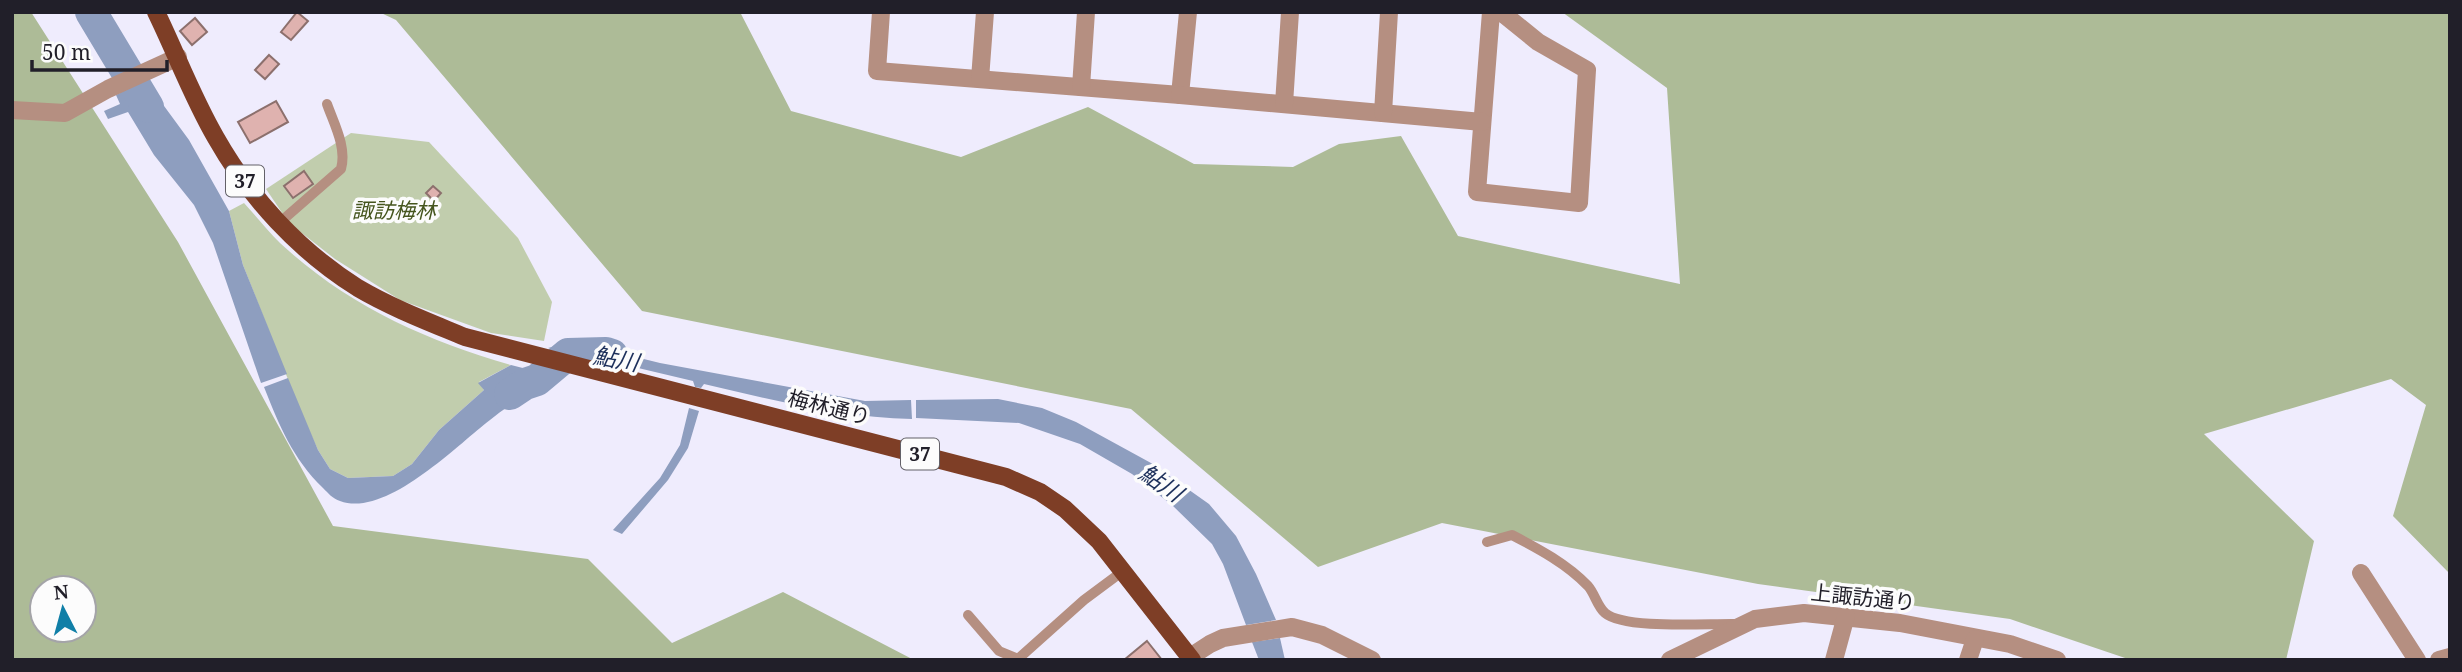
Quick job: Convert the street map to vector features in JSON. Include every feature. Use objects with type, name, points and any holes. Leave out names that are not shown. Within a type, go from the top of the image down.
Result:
[{"type":"main road","name":"37","points":[[156,12],[215,137],[246,183],[278,223]]},
{"type":"main road","name":"梅林通り","points":[[278,223],[315,257],[358,288],[465,337],[1006,477],[1040,492],[1065,509],[1099,541],[1191,659]]},
{"type":"street","points":[[881,12],[877,71],[1482,121]]},
{"type":"street","points":[[980,79],[985,12]]},
{"type":"street","points":[[1081,87],[1086,12]]},
{"type":"street","points":[[1180,95],[1188,12]]},
{"type":"street","points":[[1284,104],[1290,12]]},
{"type":"street","points":[[1383,113],[1389,12]]},
{"type":"street","points":[[1491,12],[1478,192],[1579,202],[1587,70],[1538,42],[1502,12]]},
{"type":"street","points":[[12,110],[65,113],[108,89],[178,57]]},
{"type":"street","points":[[2361,573],[2417,660]]},
{"type":"street","name":"上諏訪通り","points":[[1670,660],[1696,653],[1755,618],[1804,613],[1900,622],[2010,644],[2057,660]]},
{"type":"street","points":[[1834,660],[1846,616]]},
{"type":"street","points":[[1191,659],[1210,643],[1283,628],[1303,629],[1322,635],[1372,660]]},
{"type":"street","points":[[1968,660],[1975,639]]},
{"type":"street","points":[[2439,660],[2450,657]]},
{"type":"lane","points":[[278,223],[341,169],[342,148],[327,104]]},
{"type":"lane","points":[[1487,542],[1512,535],[1554,558],[1589,587],[1605,613],[1619,620],[1742,625]]},
{"type":"lane","points":[[968,615],[999,651],[1018,659],[1084,600],[1123,571]]},
{"type":"green space","points":[[12,12],[31,12],[178,242],[333,526],[588,559],[672,643],[783,592],[914,660],[12,660]]},
{"type":"green space","points":[[379,12],[740,12],[791,111],[961,157],[1088,107],[1194,164],[1293,167],[1339,144],[1401,136],[1458,236],[1680,284],[1667,88],[1562,12],[2450,12],[2450,574],[2393,516],[2426,405],[2391,379],[2204,434],[2314,541],[2286,660],[2131,660],[2010,619],[1758,584],[1442,523],[1318,567],[1131,409],[642,311],[396,20]]},
{"type":"green space","name":"諏訪梅林","points":[[351,133],[429,142],[518,238],[552,302],[544,341],[491,333],[400,300],[335,259],[289,223],[266,189]]},
{"type":"green space","name":"諏訪梅林","points":[[244,203],[280,243],[332,285],[360,302],[417,332],[511,365],[479,382],[484,390],[439,430],[412,464],[393,476],[348,478],[330,469],[302,415],[243,265],[229,211]]},
{"type":"water","points":[[145,80],[189,140],[229,211],[243,265],[287,374],[261,383],[213,243],[194,205],[154,155],[128,112],[108,119],[104,111],[120,104],[116,95]]},
{"type":"water","points":[[564,344],[591,346],[660,363],[865,401],[911,400],[912,419],[833,412],[704,384],[701,388],[695,387],[693,381],[548,348]]},
{"type":"water","points":[[511,365],[558,377],[506,408],[420,477],[378,499],[358,503],[335,499],[312,477],[288,441],[264,387],[288,378],[318,450],[330,469],[348,478],[393,476],[412,464],[439,430],[484,390],[478,383]]},
{"type":"water","points":[[998,399],[1042,408],[1076,422],[1151,463],[1209,504],[1236,536],[1276,620],[1246,625],[1223,564],[1212,544],[1172,505],[1132,474],[1080,444],[1019,423],[916,418],[916,400]]},
{"type":"water","points":[[689,408],[699,411],[688,448],[668,480],[622,534],[613,530],[660,478],[680,445]]},
{"type":"water","points":[[1280,638],[1285,660],[1259,660],[1252,642]]},
{"type":"building","points":[[297,12],[308,21],[291,40],[281,32]]},
{"type":"building","points":[[195,18],[207,32],[192,45],[180,31]]},
{"type":"building","points":[[269,55],[279,64],[265,79],[255,70]]},
{"type":"building","points":[[276,101],[288,122],[250,143],[238,122]]},
{"type":"building","points":[[304,171],[313,184],[293,198],[284,186]]},
{"type":"building","points":[[433,186],[441,193],[434,201],[426,193]]},
{"type":"building","points":[[1147,641],[1162,660],[1124,660]]},
{"type":"waterway","name":"鮎川","points":[[91,12],[148,107]]},
{"type":"waterway","name":"鮎川","points":[[510,394],[537,380],[568,354],[612,355]]}]
